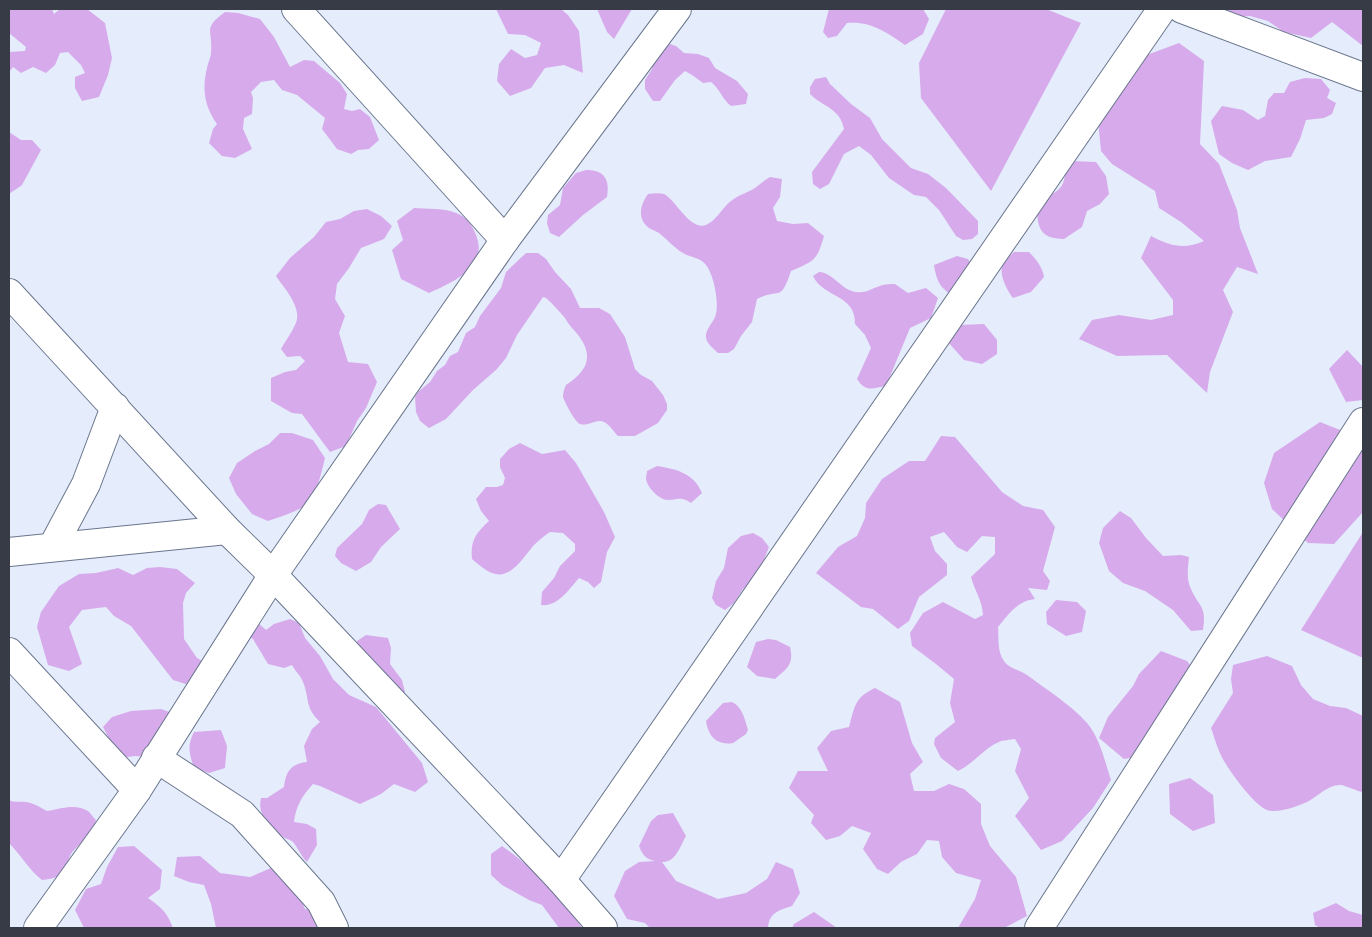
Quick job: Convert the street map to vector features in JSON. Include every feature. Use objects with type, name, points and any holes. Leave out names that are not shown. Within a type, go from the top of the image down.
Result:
[{"type":"street","points":[[296,9],[505,240]]},
{"type":"street","points":[[38,928],[137,790],[273,575],[505,240],[677,9]]},
{"type":"street","points":[[561,880],[1162,9]]},
{"type":"street","points":[[1182,9],[1363,77]]},
{"type":"street","points":[[9,293],[227,530],[273,575],[561,880],[603,928]]},
{"type":"street","points":[[53,546],[86,484],[115,407]]},
{"type":"street","points":[[1039,928],[1363,422]]},
{"type":"street","points":[[9,552],[53,546],[227,530]]},
{"type":"street","points":[[9,652],[137,790]]},
{"type":"street","points":[[156,758],[242,814],[321,902],[334,928]]},
{"type":"shaded area","points":[[9,9],[52,9],[54,14],[60,9],[87,9],[105,23],[112,58],[108,75],[99,97],[82,101],[75,88],[75,77],[85,73],[81,65],[68,52],[60,53],[55,65],[46,73],[33,67],[21,73],[13,67],[9,72],[9,52],[25,51],[26,47],[9,33]]},
{"type":"shaded area","points":[[496,9],[561,9],[568,15],[579,31],[583,73],[564,65],[545,68],[531,88],[510,96],[497,81],[499,64],[511,49],[525,58],[537,55],[541,43],[525,35],[508,34]]},
{"type":"shaded area","points":[[597,9],[632,9],[614,39],[607,32]]},
{"type":"shaded area","points":[[829,9],[923,9],[929,19],[923,34],[905,45],[878,28],[856,23],[847,23],[837,36],[828,38],[823,32]]},
{"type":"shaded area","points":[[946,9],[1046,9],[1081,23],[991,191],[921,98],[919,63]]},
{"type":"shaded area","points":[[1215,9],[1363,9],[1363,46],[1332,22],[1311,38],[1284,32],[1268,21],[1250,16],[1226,18]]},
{"type":"shaded area","points":[[225,12],[238,13],[260,19],[274,37],[290,67],[304,60],[314,61],[340,83],[347,94],[344,109],[352,111],[360,109],[370,117],[379,140],[369,149],[358,150],[351,154],[337,149],[322,129],[325,118],[297,95],[282,90],[274,80],[261,82],[251,92],[253,98],[252,114],[244,118],[243,129],[252,149],[235,158],[222,156],[209,143],[213,129],[217,124],[207,104],[205,83],[211,54],[211,26]]},
{"type":"shaded area","points":[[1179,43],[1204,61],[1200,144],[1219,164],[1237,210],[1240,228],[1258,274],[1237,267],[1223,290],[1233,312],[1210,372],[1207,393],[1167,355],[1117,356],[1079,339],[1092,320],[1119,315],[1151,320],[1173,315],[1173,300],[1141,258],[1151,236],[1177,246],[1197,244],[1204,241],[1181,222],[1159,208],[1155,191],[1112,164],[1101,151],[1098,121],[1144,56]]},
{"type":"shaded area","points":[[670,44],[676,46],[684,53],[698,54],[709,58],[715,68],[737,81],[748,94],[746,104],[731,106],[711,82],[703,83],[685,71],[675,80],[660,101],[653,101],[645,89],[645,80],[652,69],[655,56]]},
{"type":"shaded area","points":[[826,77],[830,84],[851,104],[870,118],[882,139],[911,168],[928,174],[946,188],[978,221],[978,234],[972,239],[963,240],[956,236],[939,210],[926,197],[914,195],[889,178],[871,155],[859,146],[844,154],[829,184],[820,189],[813,184],[812,172],[844,129],[839,116],[810,94],[810,87],[815,79]]},
{"type":"shaded area","points":[[1305,78],[1321,79],[1330,90],[1327,98],[1336,103],[1332,114],[1324,118],[1306,120],[1300,139],[1291,157],[1265,161],[1248,170],[1232,163],[1219,154],[1211,121],[1222,106],[1243,110],[1258,120],[1265,116],[1268,100],[1274,93],[1284,93],[1290,82]]},
{"type":"shaded area","points":[[9,132],[21,140],[32,140],[41,150],[22,185],[9,194]]},
{"type":"shaded area","points":[[1072,161],[1096,162],[1106,176],[1109,194],[1100,204],[1087,211],[1082,227],[1064,239],[1055,238],[1044,233],[1041,229],[1037,203],[1061,187],[1065,176],[1065,167]]},
{"type":"shaded area","points":[[586,170],[598,172],[605,177],[608,186],[607,197],[583,215],[559,237],[550,233],[547,223],[548,215],[560,205],[563,188],[576,173]]},
{"type":"shaded area","points":[[770,177],[782,179],[780,197],[773,208],[777,221],[793,224],[808,223],[824,236],[814,259],[791,271],[784,288],[779,293],[757,299],[752,322],[734,349],[728,353],[718,353],[706,338],[715,317],[717,305],[709,270],[701,260],[686,255],[645,224],[641,215],[643,202],[648,194],[664,194],[694,224],[706,225],[734,199],[755,188]]},
{"type":"shaded area","points":[[414,208],[447,210],[460,215],[473,228],[479,246],[478,256],[466,272],[448,284],[429,293],[401,279],[392,250],[403,240],[397,221]]},
{"type":"shaded area","points":[[367,209],[381,216],[392,226],[384,239],[361,248],[337,284],[335,299],[345,316],[339,333],[348,362],[368,364],[377,382],[346,446],[330,452],[302,414],[292,413],[271,401],[271,378],[296,370],[305,361],[300,356],[287,357],[281,349],[295,325],[297,312],[292,299],[276,276],[290,258],[314,237],[326,222],[340,219],[354,211]]},
{"type":"shaded area","points":[[1014,252],[1029,252],[1039,264],[1044,277],[1031,292],[1013,298],[1002,277],[1002,268],[1004,262]]},
{"type":"shaded area","points":[[526,253],[538,253],[546,259],[571,289],[580,308],[599,308],[610,314],[625,337],[635,369],[652,381],[663,395],[667,404],[667,410],[658,423],[635,436],[618,436],[608,424],[601,421],[583,425],[578,423],[568,408],[563,394],[566,385],[575,379],[585,365],[586,351],[579,336],[565,318],[543,297],[517,335],[506,358],[496,370],[473,390],[446,419],[429,428],[420,421],[416,412],[415,397],[418,392],[430,382],[437,371],[445,365],[450,356],[458,352],[466,333],[475,327],[480,316],[501,288],[506,272]]},
{"type":"shaded area","points":[[957,256],[968,259],[975,270],[958,299],[947,292],[941,285],[934,265]]},
{"type":"shaded area","points":[[819,272],[829,275],[851,291],[863,292],[883,285],[895,284],[908,293],[926,288],[938,298],[931,318],[910,328],[886,386],[867,388],[857,379],[871,348],[865,335],[855,324],[854,314],[850,307],[845,301],[824,289],[813,276]]},
{"type":"shaded area","points":[[984,324],[997,340],[997,354],[982,364],[964,360],[948,342],[958,325]]},
{"type":"shaded area","points":[[1347,350],[1363,367],[1363,400],[1346,402],[1329,369]]},
{"type":"shaded area","points":[[1320,422],[1363,439],[1363,512],[1334,544],[1308,543],[1272,509],[1264,483],[1274,453]]},
{"type":"shaded area","points":[[280,433],[292,433],[313,440],[325,458],[317,488],[308,503],[295,511],[268,521],[252,514],[236,494],[229,478],[237,463],[269,444]]},
{"type":"shaded area","points":[[941,436],[955,437],[1002,492],[1023,506],[1043,510],[1055,527],[1043,571],[1050,581],[1047,590],[1028,588],[1035,599],[1018,605],[998,627],[999,649],[1006,663],[1027,675],[1087,723],[1099,743],[1111,780],[1093,808],[1062,841],[1041,850],[1015,816],[1029,798],[1015,771],[1021,749],[1015,739],[993,745],[958,771],[941,758],[934,744],[935,738],[955,722],[950,703],[954,679],[912,646],[910,633],[923,613],[943,602],[975,619],[983,615],[971,577],[995,554],[995,537],[982,536],[967,552],[957,547],[944,532],[930,537],[935,551],[947,564],[947,575],[919,597],[909,621],[898,629],[873,609],[861,607],[816,573],[838,547],[857,536],[865,518],[866,503],[882,479],[909,461],[925,461]]},
{"type":"shaded area","points":[[520,443],[542,454],[565,450],[576,463],[604,512],[615,537],[607,552],[601,582],[594,588],[588,582],[579,578],[563,596],[547,605],[541,605],[542,592],[554,578],[560,566],[575,551],[575,544],[563,533],[550,532],[534,545],[516,566],[503,574],[499,575],[490,572],[472,559],[473,542],[481,529],[489,521],[481,511],[476,499],[486,487],[503,485],[505,478],[500,467],[500,459],[509,449]]},
{"type":"shaded area","points":[[657,466],[689,476],[699,486],[702,493],[691,503],[682,499],[668,500],[661,498],[651,489],[646,479],[647,471]]},
{"type":"shaded area","points":[[378,504],[386,505],[400,529],[381,547],[371,562],[356,571],[341,563],[335,556],[337,548],[362,524],[369,510]]},
{"type":"shaded area","points":[[1120,511],[1131,518],[1163,556],[1181,555],[1189,557],[1188,581],[1202,607],[1204,616],[1203,630],[1191,631],[1173,610],[1145,591],[1123,583],[1109,571],[1099,543],[1103,528]]},
{"type":"shaded area","points":[[1363,532],[1363,658],[1301,630]]},
{"type":"shaded area","points":[[753,533],[762,538],[769,547],[757,577],[743,589],[734,603],[725,610],[716,605],[712,598],[716,581],[724,568],[728,548],[741,536]]},
{"type":"shaded area","points":[[118,568],[133,575],[147,568],[177,569],[195,583],[186,593],[183,603],[184,639],[197,658],[213,667],[195,687],[173,680],[131,626],[114,616],[106,607],[82,610],[69,627],[82,664],[69,671],[48,665],[37,627],[41,612],[59,586],[79,574],[96,573]]},
{"type":"shaded area","points":[[1056,600],[1077,602],[1086,611],[1082,632],[1066,636],[1047,624],[1046,612]]},
{"type":"shaded area","points":[[237,605],[254,615],[257,622],[266,630],[274,624],[290,619],[299,623],[305,638],[320,656],[333,679],[349,695],[376,707],[422,763],[428,782],[415,792],[394,784],[381,794],[360,804],[313,784],[300,802],[294,822],[307,824],[316,829],[317,845],[307,862],[291,840],[278,834],[269,825],[265,820],[260,804],[261,798],[267,798],[284,787],[286,777],[293,767],[307,762],[304,746],[312,729],[320,722],[309,707],[302,680],[292,665],[284,668],[268,664],[253,639],[243,632],[224,624]]},
{"type":"shaded area","points":[[366,635],[388,638],[391,648],[390,664],[402,680],[405,692],[402,696],[357,650],[357,641]]},
{"type":"shaded area","points":[[768,639],[776,640],[790,647],[791,658],[789,665],[775,679],[757,676],[747,667],[756,642]]},
{"type":"shaded area","points":[[1161,651],[1187,661],[1194,670],[1136,757],[1124,759],[1099,738],[1108,717],[1133,686],[1139,674]]},
{"type":"shaded area","points":[[1267,656],[1292,666],[1301,685],[1313,699],[1330,706],[1346,708],[1363,716],[1363,792],[1341,785],[1332,786],[1298,806],[1272,811],[1267,810],[1256,802],[1232,773],[1220,753],[1211,728],[1233,693],[1231,679],[1233,665]]},
{"type":"shaded area","points":[[875,688],[900,702],[912,743],[923,762],[910,774],[914,791],[934,791],[949,784],[964,789],[981,804],[981,824],[990,846],[1016,877],[1027,916],[1004,928],[958,928],[975,899],[981,880],[956,873],[942,857],[939,841],[927,840],[917,854],[901,862],[888,874],[877,869],[863,849],[871,833],[852,826],[840,836],[826,840],[811,823],[814,815],[789,788],[798,771],[828,771],[817,748],[831,731],[849,727],[856,703],[863,695]]},
{"type":"shaded area","points":[[732,702],[741,710],[748,730],[746,734],[733,743],[727,744],[714,739],[706,721],[723,703]]},
{"type":"shaded area","points":[[161,709],[183,717],[147,757],[119,758],[103,727],[112,717],[131,711]]},
{"type":"shaded area","points":[[221,730],[227,746],[225,768],[209,773],[194,768],[191,758],[190,741],[194,732]]},
{"type":"shaded area","points":[[1190,778],[1213,795],[1215,823],[1193,831],[1170,814],[1169,784]]},
{"type":"shaded area","points":[[9,800],[35,804],[47,811],[78,807],[88,811],[96,820],[91,833],[72,853],[64,872],[60,876],[42,880],[9,843]]},
{"type":"shaded area","points":[[673,813],[686,836],[674,857],[667,862],[662,862],[676,881],[718,899],[746,893],[767,879],[776,862],[793,869],[800,893],[792,906],[779,911],[773,916],[770,919],[768,928],[650,928],[645,923],[627,919],[614,896],[625,871],[639,862],[655,861],[645,856],[639,846],[651,821],[658,815]]},
{"type":"shaded area","points":[[134,846],[162,870],[160,889],[148,898],[169,918],[173,928],[84,928],[75,910],[86,889],[101,884],[107,867],[118,847]]},
{"type":"shaded area","points":[[502,846],[526,864],[546,883],[582,928],[559,928],[542,905],[502,885],[491,875],[491,854]]},
{"type":"shaded area","points":[[200,856],[220,873],[250,877],[271,868],[293,881],[305,909],[320,911],[328,928],[216,928],[211,904],[204,885],[174,876],[177,857]]},
{"type":"shaded area","points":[[1336,903],[1349,911],[1363,915],[1363,928],[1320,928],[1315,925],[1313,913]]},
{"type":"shaded area","points":[[814,912],[837,928],[792,928],[794,924]]}]
